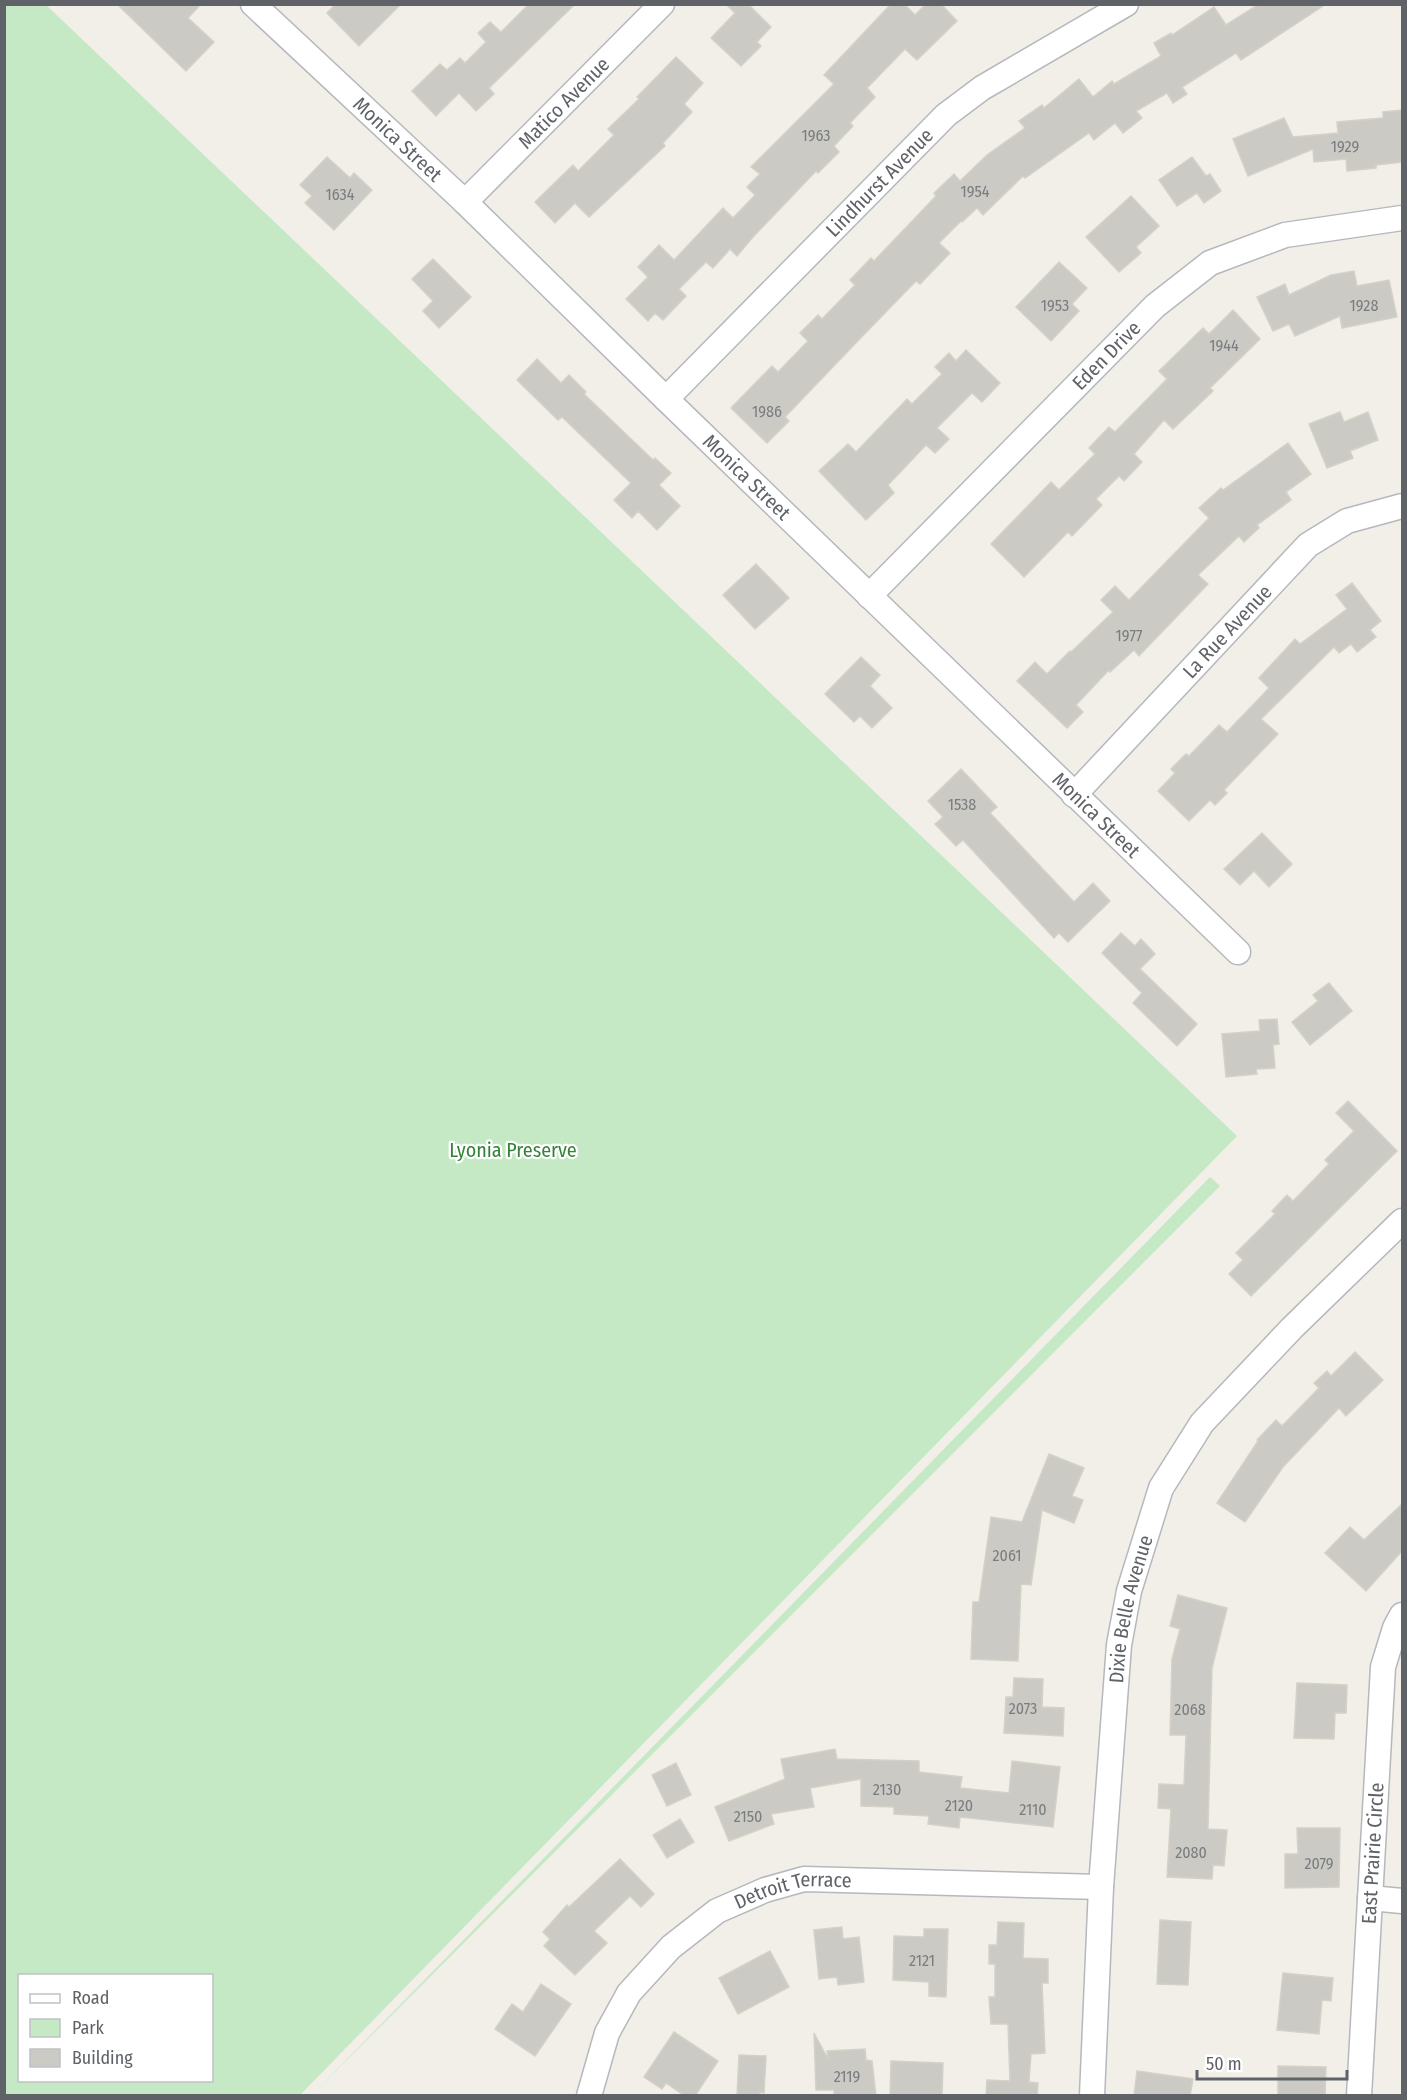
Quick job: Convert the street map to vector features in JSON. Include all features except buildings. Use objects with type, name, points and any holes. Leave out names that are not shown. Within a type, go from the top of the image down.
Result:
[{"type":"street","name":"Matico Avenue","points":[[465,202],[662,4]]},
{"type":"street","name":"Lindhurst Avenue","points":[[666,399],[946,115],[982,88],[1126,4]]},
{"type":"street","name":"Monica Street","points":[[260,7],[465,202],[1238,952]]},
{"type":"street","name":"Eden Drive","points":[[869,596],[1155,306],[1210,263],[1285,235],[1402,218]]},
{"type":"street","name":"La Rue Avenue","points":[[1074,795],[1308,545],[1347,521],[1402,506]]},
{"type":"street","name":"Dixie Belle Avenue","points":[[1092,2096],[1101,1887],[1119,1645],[1129,1591],[1161,1488],[1202,1423],[1292,1328],[1402,1221]]},
{"type":"street","name":"East Prairie Circle","points":[[1359,2096],[1383,1667],[1395,1628],[1402,1615]]},
{"type":"street","name":"Detroit Terrace","points":[[589,2096],[607,2033],[629,1993],[671,1947],[717,1911],[765,1890],[804,1879],[1101,1887]]},
{"type":"street","points":[[1370,1898],[1402,1900]]},
{"type":"green space","name":"Lyonia Preserve","points":[[45,4],[1237,1136],[300,2095],[5,2095],[4,5]]},
{"type":"green space","points":[[1210,1177],[1220,1186],[312,2095]]}]
